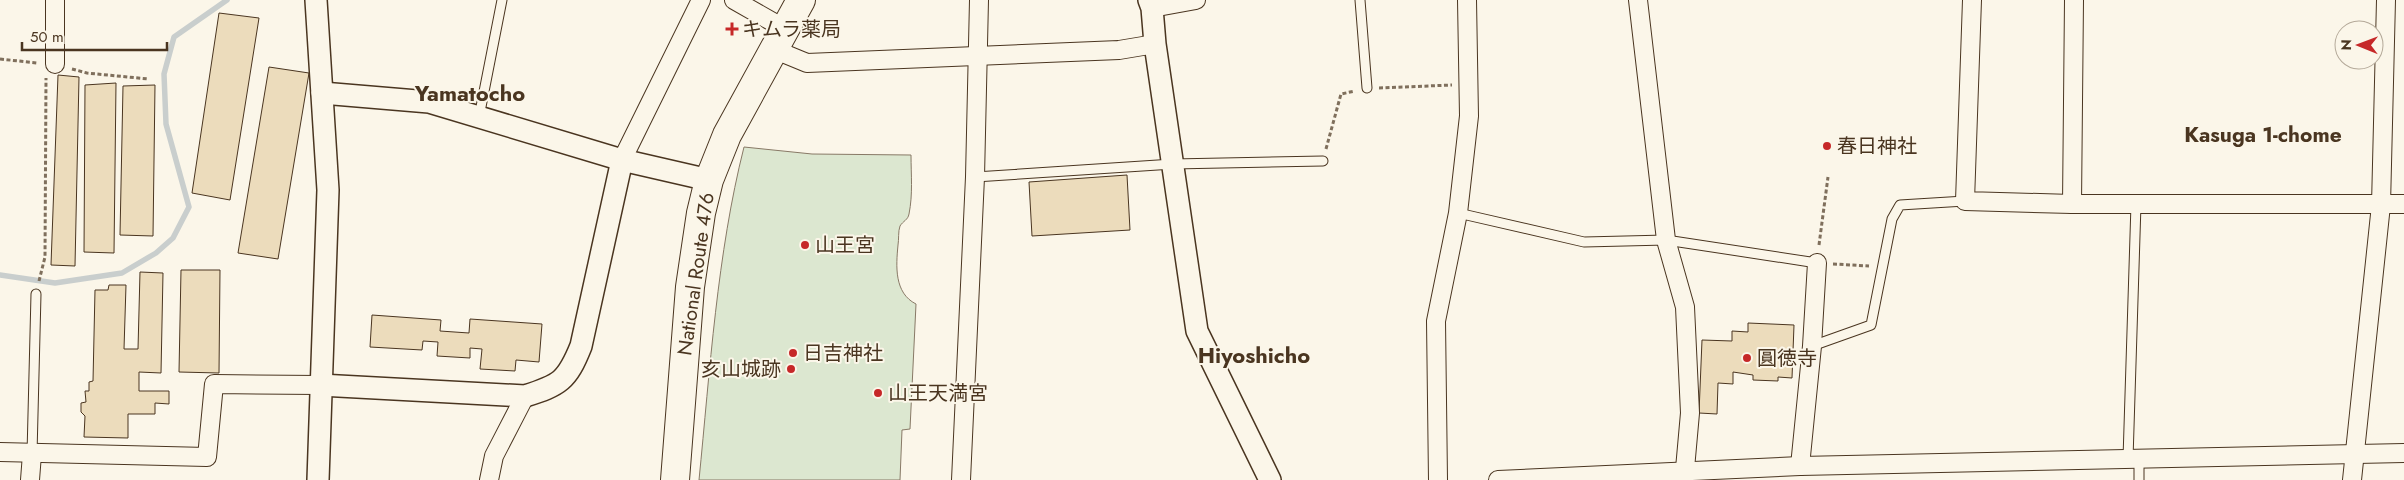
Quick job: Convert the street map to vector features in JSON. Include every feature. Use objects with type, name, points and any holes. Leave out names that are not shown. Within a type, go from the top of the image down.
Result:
[{"type":"highway","name":"National Route 476","points":[[675,480],[690,287],[701,214],[709,180],[727,135],[801,0]]},
{"type":"street","points":[[50,69],[55,0]]},
{"type":"street","points":[[316,0],[328,190],[318,480]]},
{"type":"street","points":[[0,452],[207,457],[214,384],[320,384],[525,396],[554,387],[571,370],[581,346],[622,160],[701,0]]},
{"type":"street","points":[[734,0],[807,63],[1119,50],[1155,44]]},
{"type":"street","points":[[961,480],[974,177],[979,0]]},
{"type":"street","points":[[1196,0],[1151,4],[1155,44],[1197,331],[1270,480]]},
{"type":"street","points":[[1438,480],[1436,321],[1458,213],[1469,116],[1467,0]]},
{"type":"street","points":[[1638,0],[1666,240],[1684,307],[1690,413],[1684,475]]},
{"type":"street","points":[[1972,0],[1965,201],[2072,204],[2404,204]]},
{"type":"street","points":[[2072,204],[2074,0]]},
{"type":"street","points":[[2352,480],[2381,204],[2386,0]]},
{"type":"street","points":[[322,93],[429,102],[622,160],[709,180]]},
{"type":"street","points":[[1800,466],[1812,346],[1817,263]]},
{"type":"street","points":[[488,480],[494,456],[525,396]]},
{"type":"street","points":[[1498,480],[1684,475],[1800,466],[2404,453]]},
{"type":"street","points":[[30,480],[32,454]]},
{"type":"lane","points":[[479,117],[502,0]]},
{"type":"lane","points":[[1360,0],[1367,88]]},
{"type":"lane","points":[[974,177],[1173,164],[1323,161]]},
{"type":"lane","points":[[1812,346],[1871,325],[1892,219],[1900,204],[1965,201]]},
{"type":"lane","points":[[2136,204],[2134,459],[2139,480]]},
{"type":"lane","points":[[1458,213],[1584,242],[1666,240],[1817,263]]},
{"type":"lane","points":[[32,454],[36,294]]},
{"type":"path","points":[[36,294],[46,257],[50,69]]},
{"type":"path","points":[[1323,161],[1341,94],[1367,88],[1468,85]]},
{"type":"path","points":[[1828,176],[1817,263],[1882,267]]},
{"type":"green space","points":[[744,147],[812,154],[911,155],[910,207],[907,219],[899,228],[897,262],[900,286],[909,299],[916,304],[910,429],[902,430],[900,480],[699,480],[721,270],[727,229]]},
{"type":"building","points":[[219,13],[259,18],[230,200],[192,193]]},
{"type":"building","points":[[269,67],[309,73],[278,259],[238,253]]},
{"type":"building","points":[[58,75],[79,77],[75,266],[51,265]]},
{"type":"building","points":[[116,83],[114,253],[84,252],[85,85]]},
{"type":"building","points":[[155,85],[153,236],[120,235],[123,86]]},
{"type":"building","points":[[1127,175],[1130,230],[1032,236],[1029,182]]},
{"type":"building","points":[[181,270],[220,270],[219,373],[179,372]]},
{"type":"building","points":[[140,272],[163,273],[161,373],[139,372],[139,391],[169,391],[169,404],[155,403],[155,414],[128,414],[128,438],[84,437],[85,416],[81,412],[81,403],[86,402],[85,391],[89,391],[89,382],[93,381],[95,290],[108,290],[109,285],[126,285],[124,349],[138,349]]},
{"type":"building","points":[[372,315],[441,320],[440,331],[469,333],[470,319],[542,324],[539,362],[516,360],[515,371],[480,369],[482,349],[470,348],[470,358],[437,356],[438,342],[423,341],[422,350],[370,347]]},
{"type":"building","points":[[1748,323],[1794,325],[1792,378],[1778,377],[1778,381],[1753,380],[1753,375],[1733,372],[1733,384],[1718,383],[1717,414],[1699,413],[1702,340],[1732,341],[1732,331],[1748,332]]},
{"type":"waterway","points":[[0,275],[55,283],[122,273],[156,253],[173,238],[189,207],[166,124],[164,74],[174,37],[227,0]]},
{"type":"place","name":"キムラ薬局","points":[[732,29]]},
{"type":"place","name":"春日神社","points":[[1827,146]]},
{"type":"place","name":"山王宮","points":[[805,245]]},
{"type":"place","name":"日吉神社","points":[[793,353]]},
{"type":"place","name":"圓徳寺","points":[[1747,358]]},
{"type":"place","name":"亥山城跡","points":[[791,369]]},
{"type":"place","name":"山王天満宮","points":[[878,393]]},
{"type":"district","name":"Yamatocho","points":[[470,93]]},
{"type":"district","name":"Kasuga 1-chome","points":[[2263,135]]},
{"type":"district","name":"Hiyoshicho","points":[[1254,355]]}]
